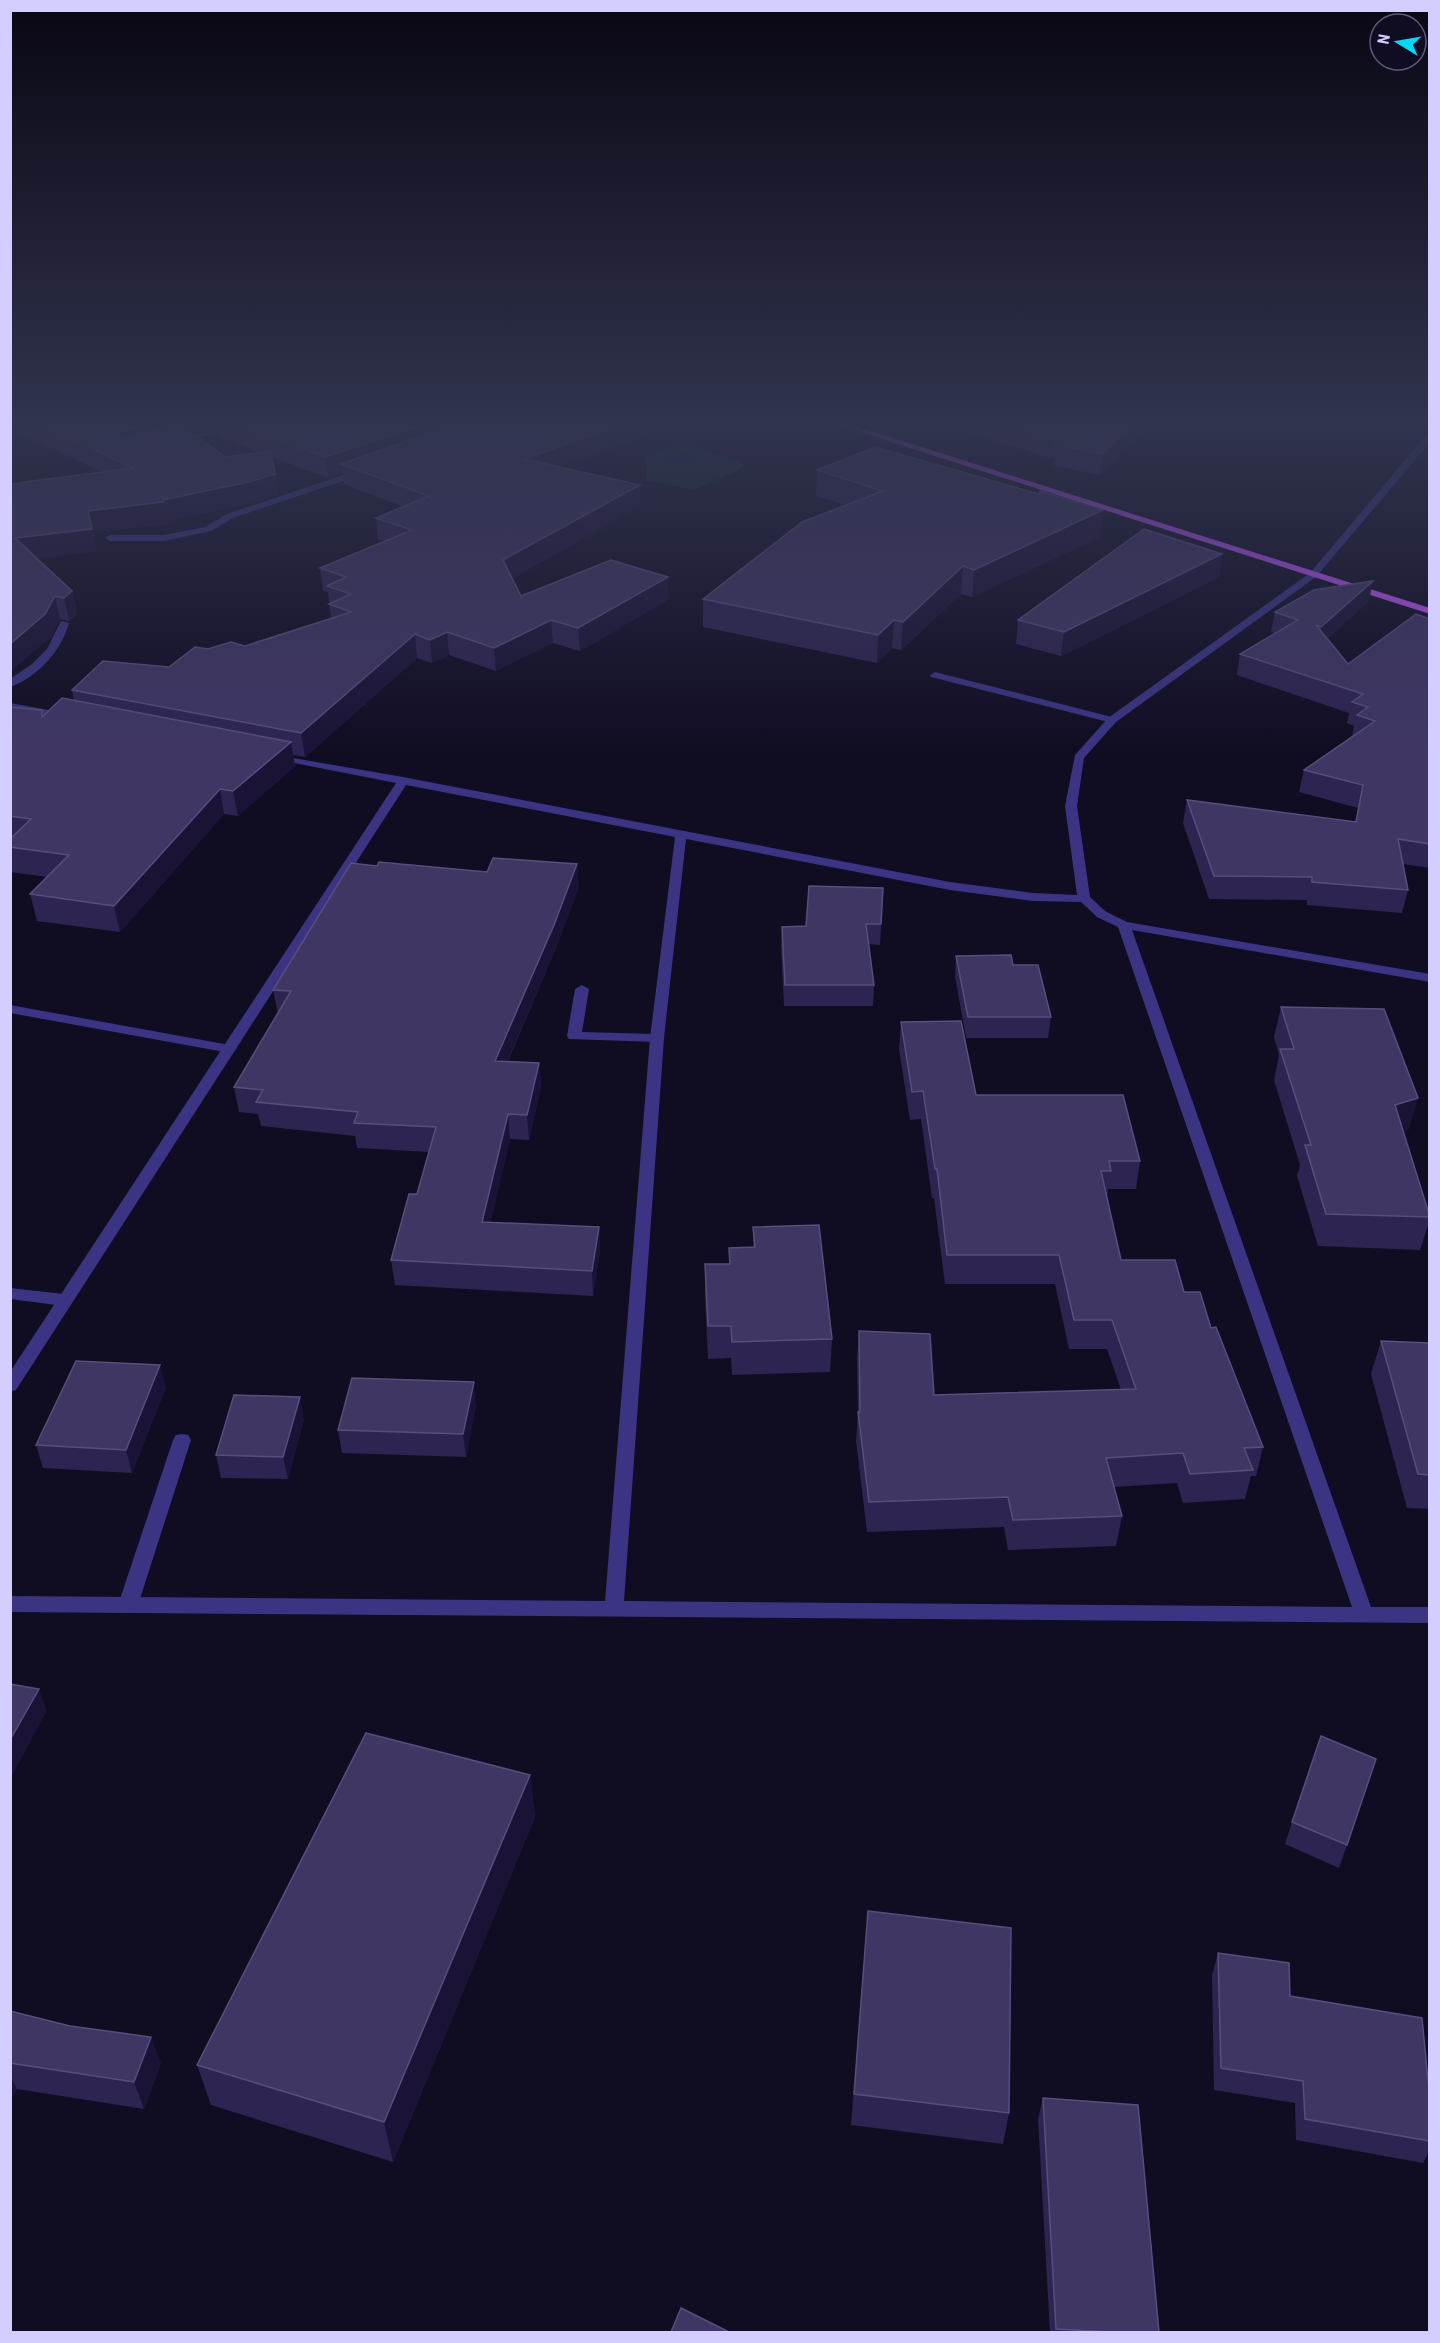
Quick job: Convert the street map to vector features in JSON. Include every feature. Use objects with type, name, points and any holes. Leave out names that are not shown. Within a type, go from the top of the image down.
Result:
[{"type":"main road","points":[[1188,535],[1430,611]]},
{"type":"street","points":[[110,538],[164,538],[178,535]]},
{"type":"street","points":[[1346,535],[1313,575],[1113,720],[1079,757],[1071,806],[1084,898],[1101,914],[1124,925],[1430,978]]},
{"type":"street","points":[[10,684],[44,662],[62,631],[64,623]]},
{"type":"street","points":[[935,675],[1113,720]]},
{"type":"street","points":[[10,706],[80,719]]},
{"type":"street","points":[[264,754],[681,832],[950,886],[1066,900],[1084,898]]},
{"type":"street","points":[[10,1386],[403,780]]},
{"type":"street","points":[[614,1607],[657,1038],[681,832]]},
{"type":"street","points":[[1124,925],[1364,1614]]},
{"type":"street","points":[[582,989],[574,1036],[657,1038]]},
{"type":"street","points":[[10,1009],[230,1049]]},
{"type":"street","points":[[10,1293],[64,1300]]},
{"type":"street","points":[[129,1605],[182,1440]]},
{"type":"street","points":[[10,1604],[1430,1615]]},
{"type":"building","points":[[10,535],[38,535],[15,538],[72,591],[64,598],[55,596],[45,614],[10,644]]},
{"type":"building","points":[[399,535],[548,535],[503,560],[521,596],[611,560],[668,577],[578,628],[551,620],[494,648],[447,632],[430,640],[415,634],[301,733],[72,690],[103,661],[169,667],[195,647],[208,649],[231,642],[245,646],[351,612],[329,604],[351,594],[327,586],[346,577],[320,568]]},
{"type":"building","points":[[785,535],[1049,535],[974,570],[963,566],[903,622],[894,620],[878,635],[703,599]]},
{"type":"building","points":[[1135,535],[1164,535],[1222,554],[1064,632],[1018,620]]},
{"type":"building","points":[[1373,581],[1321,627],[1316,625],[1348,664],[1416,614],[1430,619],[1430,844],[1398,839],[1408,890],[1312,882],[1312,877],[1214,876],[1187,800],[1356,822],[1363,785],[1304,770],[1375,721],[1357,715],[1368,707],[1352,702],[1363,694],[1240,654],[1298,620],[1275,612],[1314,590]]},
{"type":"building","points":[[62,698],[291,742],[233,791],[220,789],[114,906],[30,894],[69,855],[10,847],[10,839],[31,819],[10,816],[10,707],[42,710],[42,717]]},
{"type":"building","points":[[493,858],[577,864],[554,925],[495,1061],[539,1063],[527,1115],[508,1114],[482,1222],[599,1227],[592,1271],[391,1260],[409,1194],[417,1194],[436,1127],[354,1123],[358,1112],[256,1102],[263,1090],[234,1087],[291,991],[273,990],[351,863],[377,866],[379,862],[487,872]]},
{"type":"building","points":[[809,886],[883,888],[881,924],[866,924],[874,985],[785,985],[782,927],[806,926]]},
{"type":"building","points":[[1011,955],[1013,965],[1038,965],[1051,1017],[968,1017],[956,956]]},
{"type":"building","points":[[1281,1007],[1384,1009],[1418,1098],[1395,1105],[1430,1217],[1326,1214],[1305,1145],[1311,1145],[1280,1049],[1294,1049]]},
{"type":"building","points":[[961,1021],[976,1095],[1123,1095],[1140,1161],[1109,1161],[1111,1171],[1101,1171],[1121,1260],[1175,1260],[1184,1292],[1200,1292],[1211,1328],[1216,1327],[1263,1447],[1244,1448],[1253,1470],[1190,1474],[1183,1453],[1106,1458],[1122,1516],[1013,1520],[1008,1497],[869,1502],[858,1412],[860,1412],[859,1331],[930,1334],[934,1395],[1136,1389],[1112,1320],[1074,1320],[1059,1255],[947,1255],[937,1169],[935,1169],[923,1091],[912,1092],[901,1022]]},
{"type":"building","points":[[819,1225],[832,1339],[732,1342],[731,1326],[708,1326],[705,1264],[730,1264],[729,1248],[755,1247],[753,1227]]},
{"type":"building","points":[[1381,1341],[1430,1343],[1430,1475],[1418,1474]]},
{"type":"building","points":[[76,1361],[160,1365],[126,1450],[36,1445]]},
{"type":"building","points":[[352,1378],[474,1382],[463,1434],[338,1430]]},
{"type":"building","points":[[234,1395],[300,1397],[283,1457],[216,1455]]},
{"type":"building","points":[[10,1684],[39,1689],[10,1740]]},
{"type":"building","points":[[366,1733],[530,1775],[384,2122],[197,2065]]},
{"type":"building","points":[[1321,1736],[1376,1759],[1347,1845],[1292,1822]]},
{"type":"building","points":[[868,1911],[1011,1928],[1009,2113],[854,2094]]},
{"type":"building","points":[[1218,1953],[1289,1963],[1290,1996],[1422,2018],[1430,2101],[1430,2141],[1305,2119],[1303,2081],[1221,2068]]},
{"type":"building","points":[[10,2011],[70,2026],[151,2037],[134,2082],[10,2063]]},
{"type":"building","points":[[1043,2098],[1138,2105],[1159,2332],[1056,2329]]},
{"type":"building","points":[[681,2308],[729,2332],[671,2332]]}]
